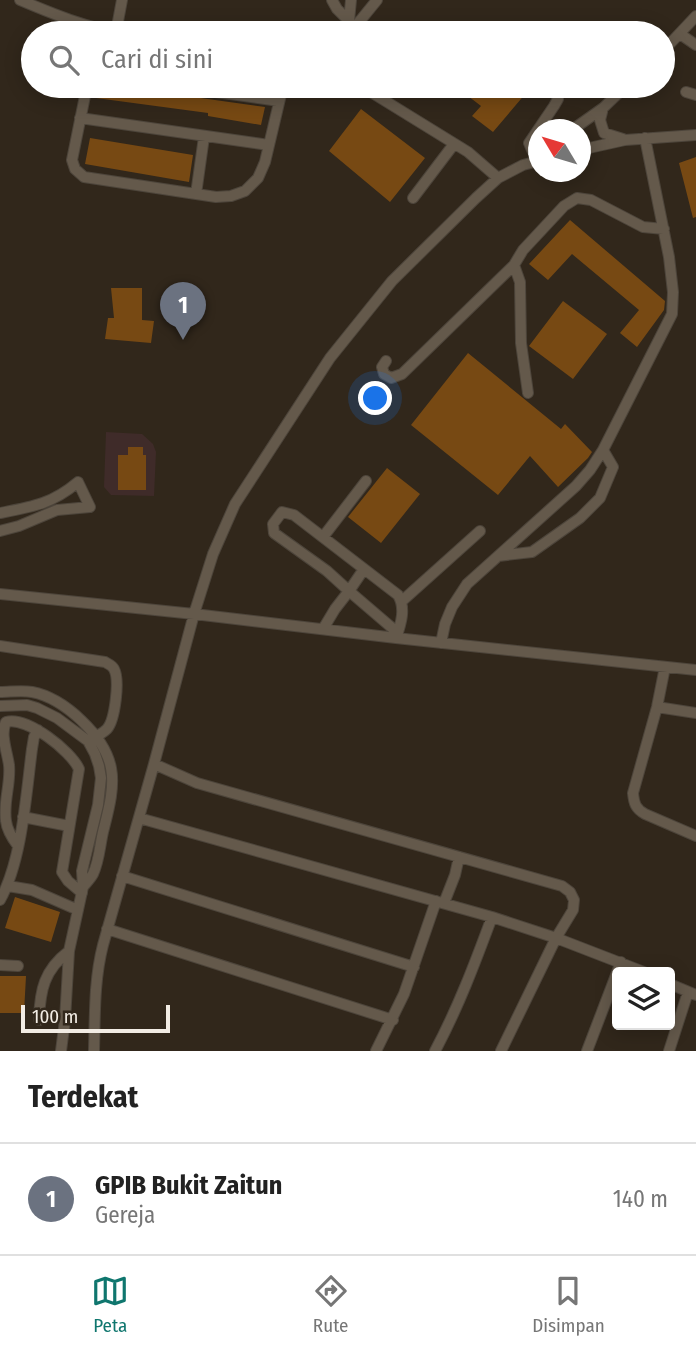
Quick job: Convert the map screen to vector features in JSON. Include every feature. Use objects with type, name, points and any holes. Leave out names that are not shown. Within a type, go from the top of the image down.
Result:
[{"type":"street","points":[[20,0],[73,21]]},
{"type":"street","points":[[120,21],[122,0]]},
{"type":"street","points":[[332,0],[347,21]]},
{"type":"street","points":[[351,0],[352,21]]},
{"type":"street","points":[[358,21],[377,0]]},
{"type":"street","points":[[675,39],[696,16]]},
{"type":"street","points":[[680,34],[696,45]]},
{"type":"street","points":[[84,98],[72,160],[75,169],[84,177],[216,197],[231,197],[245,191],[258,178],[265,162],[280,98]]},
{"type":"street","points":[[263,98],[279,101]]},
{"type":"street","points":[[383,98],[468,152],[498,178]]},
{"type":"street","points":[[545,119],[558,98]]},
{"type":"street","points":[[588,119],[613,98]]},
{"type":"street","points":[[603,108],[600,120],[604,133],[625,140]]},
{"type":"street","points":[[80,118],[269,145]]},
{"type":"street","points":[[591,148],[625,140],[696,135]]},
{"type":"street","points":[[196,194],[204,136]]},
{"type":"street","points":[[441,642],[445,624],[459,594],[467,584],[576,486],[590,470],[603,450],[672,314],[673,292],[664,229],[645,138]]},
{"type":"street","points":[[413,198],[454,144]]},
{"type":"street","points":[[94,1051],[98,964],[194,614],[215,547],[234,504],[324,367],[392,281],[498,178],[528,163]]},
{"type":"street","points":[[386,361],[382,367],[384,374],[391,378],[402,374],[514,265],[523,250],[564,206],[577,198],[591,200],[643,227],[664,229]]},
{"type":"street","points":[[514,265],[520,282],[522,343],[528,393]]},
{"type":"street","points":[[498,556],[532,552],[580,518],[600,498],[613,467],[603,450]]},
{"type":"street","points":[[323,537],[366,481]]},
{"type":"street","points":[[0,513],[55,505],[90,507],[78,482],[55,505],[19,526],[0,531]]},
{"type":"street","points":[[282,512],[294,515],[398,595],[402,601],[402,618],[397,635],[327,571],[274,533],[273,524],[282,512]]},
{"type":"street","points":[[402,601],[480,531]]},
{"type":"street","points":[[323,629],[364,569]]},
{"type":"street","points":[[0,594],[397,635],[696,670]]},
{"type":"street","points":[[0,646],[105,662],[113,667],[116,685],[112,720],[107,729],[92,738]]},
{"type":"street","points":[[665,667],[633,793],[634,803],[637,810],[696,836]]},
{"type":"street","points":[[0,692],[33,692],[64,707],[92,738],[101,778],[99,805],[82,871],[83,890],[69,951],[61,1051]]},
{"type":"street","points":[[0,706],[27,705],[37,708],[92,738]]},
{"type":"street","points":[[57,718],[64,707]]},
{"type":"street","points":[[657,707],[696,713]]},
{"type":"street","points":[[18,846],[6,822],[9,770],[2,732],[6,722],[12,720],[47,735],[72,758],[79,769],[62,872],[68,881],[83,890]]},
{"type":"street","points":[[0,900],[15,867],[34,737],[38,730]]},
{"type":"street","points":[[154,764],[197,783],[562,886],[570,892],[574,901],[573,910],[556,938],[501,1051]]},
{"type":"street","points":[[9,770],[29,771]]},
{"type":"street","points":[[23,817],[69,826]]},
{"type":"street","points":[[139,818],[492,917],[632,967]]},
{"type":"street","points":[[376,1051],[393,1020],[440,902],[455,875],[459,857]]},
{"type":"street","points":[[122,876],[414,967]]},
{"type":"street","points":[[8,886],[32,890],[78,910]]},
{"type":"street","points":[[435,1051],[463,993],[492,917]]},
{"type":"street","points":[[107,929],[393,1020]]},
{"type":"street","points":[[39,1020],[45,979],[55,962],[69,951]]},
{"type":"street","points":[[587,1051],[621,962]]},
{"type":"street","points":[[0,965],[18,966]]},
{"type":"street","points":[[669,1051],[692,994],[675,986]]},
{"type":"shaded area","points":[[106,432],[142,434],[153,444],[156,452],[154,496],[111,495],[104,487]]},
{"type":"building","points":[[96,98],[201,98],[265,107],[261,125],[208,116],[208,113]]},
{"type":"building","points":[[471,98],[522,98],[493,132],[472,116],[481,106]]},
{"type":"building","points":[[361,109],[425,158],[390,202],[329,151]]},
{"type":"building","points":[[90,138],[193,155],[189,182],[85,164]]},
{"type":"building","points":[[696,157],[696,217],[693,218],[679,163]]},
{"type":"building","points":[[570,220],[665,301],[664,310],[637,347],[620,333],[639,310],[572,254],[548,280],[529,264]]},
{"type":"building","points":[[111,288],[142,288],[142,320],[154,321],[151,343],[105,339],[108,318],[114,318]]},
{"type":"building","points":[[563,301],[607,334],[573,379],[529,346]]},
{"type":"building","points":[[468,353],[561,429],[565,424],[592,452],[558,487],[530,456],[498,495],[411,425]]},
{"type":"building","points":[[128,447],[143,447],[143,455],[146,455],[146,490],[118,490],[118,455],[128,455]]},
{"type":"building","points":[[387,468],[420,494],[381,543],[348,517]]},
{"type":"building","points":[[15,897],[60,912],[51,942],[5,928]]},
{"type":"building","points":[[0,976],[26,976],[24,1013],[0,1013]]},
{"type":"place","name":"GPIB Bukit Zaitun","points":[[183,340]]}]
